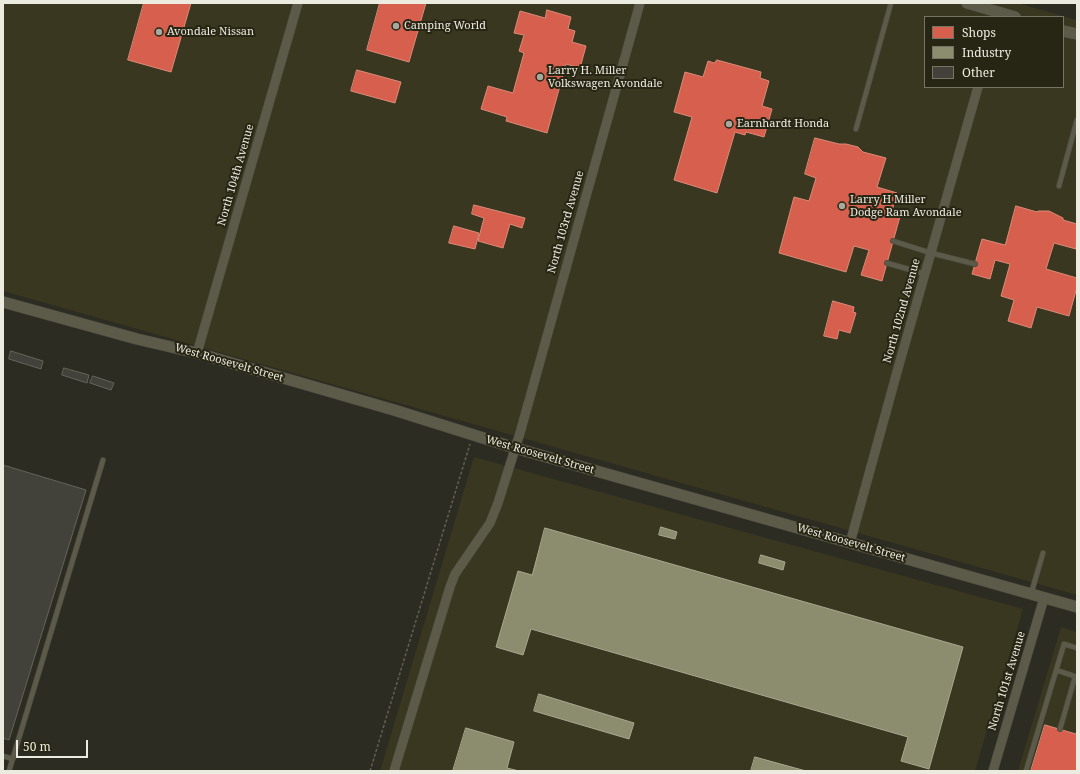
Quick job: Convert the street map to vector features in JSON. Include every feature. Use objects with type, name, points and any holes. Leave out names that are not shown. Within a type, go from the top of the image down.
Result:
[{"type":"street","name":"North 104th Avenue","points":[[197,353],[298,3]]},
{"type":"street","name":"North 103rd Avenue","points":[[394,771],[455,574],[490,523],[498,503],[515,448],[640,3]]},
{"type":"street","points":[[967,3],[998,15]]},
{"type":"street","points":[[1064,31],[1077,34]]},
{"type":"street","name":"North 102nd Avenue","points":[[850,543],[978,88]]},
{"type":"street","name":"West Roosevelt Street","points":[[3,302],[137,339],[197,353],[394,410],[515,448],[1077,607]]},
{"type":"street","name":"North 101st Avenue","points":[[993,771],[1044,598]]},
{"type":"lane","points":[[856,128],[891,3]]},
{"type":"lane","points":[[1059,186],[1077,120]]},
{"type":"lane","points":[[893,241],[931,253],[975,264]]},
{"type":"lane","points":[[887,263],[925,274]]},
{"type":"lane","points":[[9,771],[103,460]]},
{"type":"lane","points":[[1031,594],[1043,553]]},
{"type":"lane","points":[[1026,771],[1064,644],[1077,648]]},
{"type":"lane","points":[[1056,670],[1076,677],[1060,729]]},
{"type":"lane","points":[[3,756],[13,759]]},
{"type":"path","points":[[370,771],[473,435]]},
{"type":"shaded area","points":[[3,3],[1017,3],[1063,16],[924,16],[924,88],[1064,88],[1064,16],[1077,20],[1077,595],[3,291]]},
{"type":"shaded area","points":[[474,457],[1023,609],[975,771],[380,771]]},
{"type":"shaded area","points":[[1061,627],[1077,632],[1077,771],[1018,771]]},
{"type":"building: Shops","name":"Avondale Nissan","points":[[144,3],[191,3],[171,72],[128,60]]},
{"type":"building: Shops","name":"Camping World","points":[[380,3],[426,3],[409,62],[367,50]]},
{"type":"building: Shops","name":"Larry H. Miller Volkswagen Avondale","points":[[547,10],[571,17],[568,29],[575,31],[572,42],[586,46],[580,68],[566,64],[547,133],[506,121],[507,117],[481,109],[488,86],[513,93],[524,53],[519,51],[524,35],[514,33],[520,11],[545,18]]},
{"type":"building: Shops","name":"Earnhardt Honda","points":[[717,60],[761,72],[760,78],[769,81],[762,106],[772,109],[764,137],[746,132],[745,135],[735,132],[717,193],[674,180],[692,117],[674,112],[685,72],[703,77],[708,61],[714,63]]},
{"type":"building: Shops","points":[[357,70],[401,82],[395,103],[351,91]]},
{"type":"building: Shops","name":"Larry H Miller Dodge Ram Avondale","points":[[815,138],[858,147],[863,152],[886,158],[877,187],[897,193],[892,211],[901,213],[882,281],[861,275],[869,250],[854,246],[846,272],[779,253],[794,197],[809,201],[816,178],[805,174]]},
{"type":"building: Shops","points":[[474,205],[525,218],[522,228],[510,224],[503,248],[478,241],[484,218],[472,214]]},
{"type":"building: Shops","points":[[1016,206],[1037,212],[1049,211],[1063,218],[1063,220],[1077,224],[1076,249],[1054,243],[1046,269],[1077,278],[1077,287],[1069,316],[1037,307],[1031,328],[1008,321],[1014,300],[1001,296],[1010,264],[995,260],[990,279],[972,274],[982,239],[1005,245]]},
{"type":"building: Shops","points":[[454,226],[479,233],[475,249],[449,243]]},
{"type":"building: Shops","points":[[833,301],[854,307],[853,312],[856,313],[850,333],[839,330],[837,339],[824,336]]},
{"type":"building: Shops","points":[[1045,725],[1076,734],[1077,730],[1077,771],[1031,771]]},
{"type":"building: Industry","points":[[661,527],[677,532],[675,539],[659,535]]},
{"type":"building: Industry","points":[[545,528],[963,647],[929,769],[901,761],[908,737],[531,629],[523,655],[496,647],[518,571],[532,575]]},
{"type":"building: Industry","points":[[761,555],[785,562],[783,570],[759,563]]},
{"type":"building: Industry","points":[[539,694],[634,723],[629,739],[534,711]]},
{"type":"building: Industry","points":[[466,728],[514,742],[507,768],[519,771],[453,771]]},
{"type":"building: Industry","points":[[755,757],[806,771],[751,771]]},
{"type":"building: Other","points":[[11,351],[43,361],[41,369],[9,359]]},
{"type":"building: Other","points":[[64,368],[89,375],[87,383],[62,375]]},
{"type":"building: Other","points":[[93,376],[114,383],[111,390],[90,383]]},
{"type":"building: Other","points":[[3,465],[86,490],[9,740],[3,738]]},
{"type":"place","name":"Camping World","points":[[396,26]]},
{"type":"place","name":"Avondale Nissan","points":[[159,32]]},
{"type":"place","name":"Larry H. Miller Volkswagen Avondale","points":[[540,77]]},
{"type":"place","name":"Earnhardt Honda","points":[[729,124]]},
{"type":"place","name":"Larry H Miller Dodge Ram Avondale","points":[[842,206]]}]
